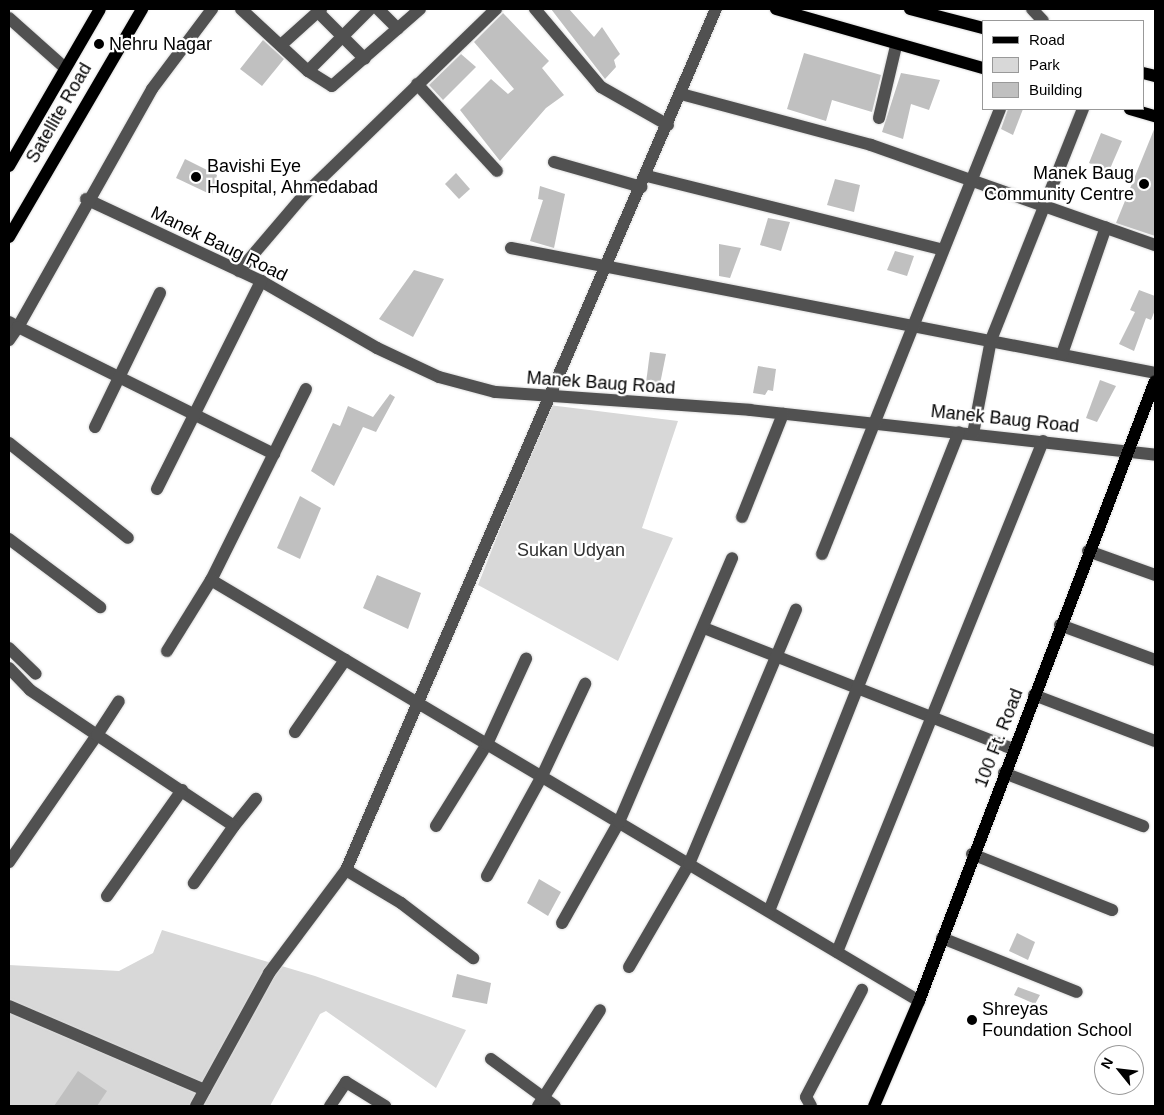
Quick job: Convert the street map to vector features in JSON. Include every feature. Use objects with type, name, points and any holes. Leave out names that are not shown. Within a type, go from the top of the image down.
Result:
[{"type":"main road","name":"Satellite Road","points":[[9,164],[64,67],[100,9]]},
{"type":"main road","name":"Satellite Road","points":[[9,238],[142,9]]},
{"type":"main road","points":[[776,9],[896,46],[982,68]]},
{"type":"main road","points":[[910,9],[982,28]]},
{"type":"main road","points":[[1134,110],[1155,116]]},
{"type":"main road","name":"100 Ft. Road","points":[[874,1106],[919,1001],[972,854],[1155,381]]},
{"type":"street","points":[[9,340],[13,324],[152,89],[212,9]]},
{"type":"street","points":[[241,9],[308,71],[336,85],[420,9]]},
{"type":"street","points":[[308,71],[370,9]]},
{"type":"street","points":[[378,9],[398,29]]},
{"type":"street","points":[[239,271],[303,196],[496,9]]},
{"type":"street","points":[[535,9],[601,87],[668,125]]},
{"type":"street","points":[[196,1106],[269,973],[346,870],[489,545],[546,398],[645,181],[716,9]]},
{"type":"street","points":[[1032,9],[1042,20]]},
{"type":"street","points":[[281,45],[319,10],[365,59]]},
{"type":"street","points":[[9,18],[64,67]]},
{"type":"street","points":[[879,118],[896,46]]},
{"type":"street","points":[[417,84],[497,171]]},
{"type":"street","points":[[681,94],[972,178],[1155,245]]},
{"type":"street","points":[[822,554],[873,422],[1000,110]]},
{"type":"street","points":[[973,434],[991,340],[1083,110]]},
{"type":"street","points":[[554,162],[645,181],[943,250]]},
{"type":"street","name":"Manek Baug Road","points":[[86,199],[261,281],[377,348],[439,377],[495,392],[546,398],[873,422],[1128,450],[1155,455]]},
{"type":"street","points":[[1062,354],[1106,227]]},
{"type":"street","points":[[511,248],[913,324],[1155,373]]},
{"type":"street","points":[[157,488],[193,413],[261,281]]},
{"type":"street","points":[[94,427],[160,294]]},
{"type":"street","points":[[13,324],[274,454]]},
{"type":"street","points":[[167,651],[211,580],[306,389]]},
{"type":"street","points":[[742,517],[782,414]]},
{"type":"street","points":[[769,911],[959,432]]},
{"type":"street","points":[[837,952],[1042,441]]},
{"type":"street","points":[[9,443],[128,538]]},
{"type":"street","points":[[9,539],[100,607]]},
{"type":"street","points":[[1088,551],[1155,575]]},
{"type":"street","points":[[562,923],[619,822],[704,628],[732,558]]},
{"type":"street","points":[[211,580],[919,1001]]},
{"type":"street","points":[[629,967],[689,864],[778,657],[796,610]]},
{"type":"street","points":[[1060,625],[1155,660]]},
{"type":"street","points":[[704,628],[1013,749]]},
{"type":"street","points":[[9,648],[36,674]]},
{"type":"street","points":[[436,826],[487,744],[526,658]]},
{"type":"street","points":[[294,732],[345,660]]},
{"type":"street","points":[[9,668],[30,690],[234,826]]},
{"type":"street","points":[[486,876],[542,776],[585,684]]},
{"type":"street","points":[[1034,695],[1155,741]]},
{"type":"street","points":[[9,862],[119,701]]},
{"type":"street","points":[[1004,773],[1143,826]]},
{"type":"street","points":[[107,896],[182,790]]},
{"type":"street","points":[[194,883],[234,826],[256,799]]},
{"type":"street","points":[[972,854],[1112,910]]},
{"type":"street","points":[[346,870],[401,903],[473,958]]},
{"type":"street","points":[[942,938],[1077,992]]},
{"type":"street","points":[[811,1106],[806,1098],[862,990]]},
{"type":"street","points":[[9,1006],[205,1090]]},
{"type":"street","points":[[540,1102],[600,1010]]},
{"type":"street","points":[[492,1059],[540,1102],[555,1106]]},
{"type":"street","points":[[330,1106],[346,1082],[385,1106]]},
{"type":"green space","name":"Sukan Udyan","points":[[549,405],[678,421],[642,528],[673,538],[618,661],[478,585]]},
{"type":"green space","points":[[162,930],[315,976],[466,1030],[436,1088],[326,1011],[320,1014],[270,1106],[9,1106],[9,965],[119,971],[153,953]]},
{"type":"building","points":[[551,9],[569,9],[594,37],[602,27],[620,54],[614,60],[616,67],[605,79]]},
{"type":"building","points":[[503,13],[549,61],[542,68],[564,95],[546,108],[500,161],[460,110],[491,79],[508,94],[514,89],[474,42]]},
{"type":"building","points":[[263,40],[284,59],[262,86],[240,69]]},
{"type":"building","points":[[804,53],[881,75],[872,112],[832,100],[826,121],[787,109]]},
{"type":"building","points":[[461,54],[476,67],[443,100],[429,85]]},
{"type":"building","points":[[901,73],[940,80],[929,110],[911,104],[903,139],[882,132]]},
{"type":"building","points":[[1008,110],[1023,110],[1013,135],[1001,129]]},
{"type":"building","name":"Manek Baug Community Centre","points":[[1155,127],[1155,236],[1116,223]]},
{"type":"building","points":[[1101,133],[1122,141],[1109,171],[1089,163]]},
{"type":"building","points":[[185,159],[217,175],[212,195],[176,178]]},
{"type":"building","points":[[456,173],[470,189],[459,199],[445,184]]},
{"type":"building","points":[[835,179],[860,185],[854,212],[827,205]]},
{"type":"building","points":[[540,186],[565,194],[554,248],[530,241],[543,200],[538,199]]},
{"type":"building","points":[[768,218],[790,222],[781,251],[760,245]]},
{"type":"building","points":[[719,244],[741,248],[730,278],[719,276]]},
{"type":"building","points":[[895,251],[914,256],[907,276],[887,270]]},
{"type":"building","points":[[414,270],[444,279],[413,337],[379,319]]},
{"type":"building","points":[[1139,290],[1155,296],[1155,310],[1151,320],[1146,318],[1134,351],[1119,344],[1135,312],[1130,310]]},
{"type":"building","points":[[650,352],[666,354],[660,384],[646,383]]},
{"type":"building","points":[[758,366],[776,369],[773,391],[768,390],[765,395],[753,393]]},
{"type":"building","points":[[1100,380],[1116,386],[1097,422],[1086,418]]},
{"type":"building","points":[[390,394],[395,397],[376,432],[363,427],[334,486],[311,471],[333,423],[340,426],[348,406],[373,417]]},
{"type":"building","points":[[300,496],[321,508],[300,559],[277,548]]},
{"type":"building","points":[[377,575],[421,593],[408,629],[363,608]]},
{"type":"building","points":[[539,879],[561,892],[548,916],[527,903]]},
{"type":"building","points":[[1017,933],[1035,942],[1028,960],[1009,951]]},
{"type":"building","points":[[457,974],[491,983],[487,1004],[452,997]]},
{"type":"building","points":[[1018,987],[1040,995],[1035,1004],[1014,995]]},
{"type":"building","points":[[78,1071],[107,1091],[97,1106],[54,1106]]},
{"type":"place","name":"Nehru Nagar","points":[[99,44]]},
{"type":"place","name":"Bavishi Eye Hospital, Ahmedabad","points":[[196,177]]},
{"type":"place","name":"Manek Baug Community Centre","points":[[1144,184]]},
{"type":"place","name":"Shreyas Foundation School","points":[[972,1020]]}]
